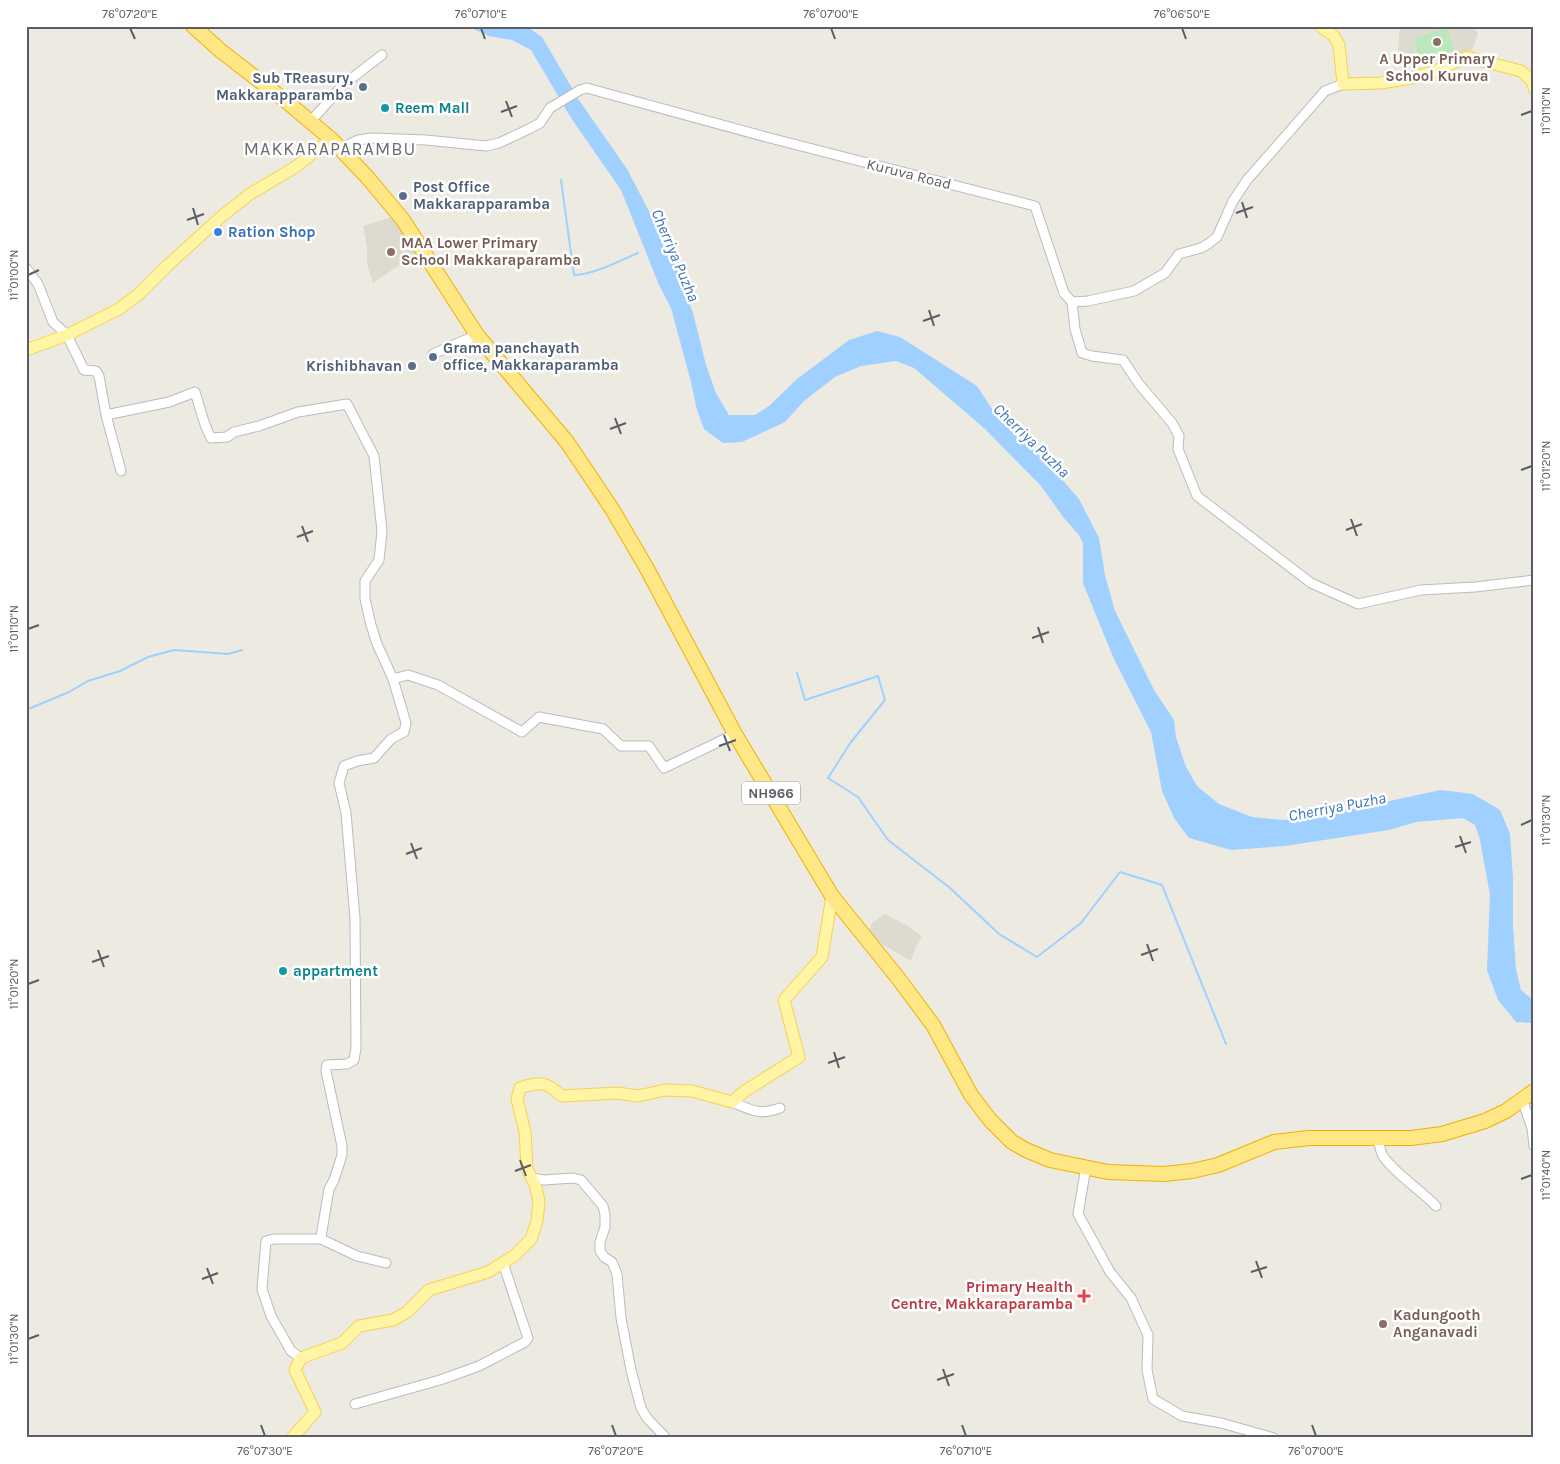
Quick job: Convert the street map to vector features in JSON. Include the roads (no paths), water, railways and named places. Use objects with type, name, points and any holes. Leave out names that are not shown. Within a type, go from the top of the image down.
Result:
[{"type":"highway","name":"NH966","points":[[193,26],[336,144],[403,220],[476,335],[567,442],[612,509],[646,567],[735,734],[832,896],[933,1025],[971,1095],[990,1120],[1012,1142],[1050,1160],[1108,1172],[1164,1174],[1192,1171],[1218,1165],[1274,1142],[1309,1138],[1411,1138],[1442,1134],[1462,1129],[1506,1111],[1528,1095]]},
{"type":"main road","points":[[1320,26],[1334,36],[1339,45],[1342,84],[1381,83],[1412,78],[1435,71],[1467,57],[1521,71],[1532,81],[1534,88]]},
{"type":"main road","points":[[26,350],[67,335],[101,319],[139,294],[222,216],[250,194],[336,144]]},
{"type":"main road","points":[[292,1438],[315,1412],[295,1370],[301,1358],[342,1343],[359,1326],[393,1320],[407,1312],[429,1290],[488,1272],[514,1256],[531,1239],[537,1221],[539,1201],[528,1169],[525,1132],[517,1098],[520,1088],[534,1083],[550,1085],[562,1096],[617,1093],[638,1096],[665,1090],[692,1091],[732,1102],[800,1057],[784,1000],[822,957],[832,896]]},
{"type":"street","points":[[310,122],[344,84],[382,55]]},
{"type":"street","points":[[1342,84],[1325,91],[1247,180],[1233,201],[1217,237],[1200,248],[1179,254],[1165,273],[1134,291],[1088,301],[1072,302],[1075,329],[1082,353],[1123,360],[1139,384],[1172,423],[1179,436],[1178,450],[1198,496],[1311,583],[1358,604],[1422,590],[1475,587],[1534,580]]},
{"type":"street","name":"Kuruva Road","points":[[336,144],[372,138],[426,140],[486,146],[499,143],[540,123],[550,108],[580,90],[587,88],[766,137],[1035,206],[1064,293],[1072,302]]},
{"type":"street","points":[[26,268],[38,284],[53,322],[67,335],[84,370],[96,371],[99,376],[106,415],[121,471]]},
{"type":"street","points":[[433,354],[476,335]]},
{"type":"street","points":[[106,415],[169,402],[195,392],[203,415],[204,427],[211,438],[227,437],[234,432],[259,426],[298,412],[347,404],[359,431],[374,456],[382,531],[379,560],[365,581],[365,599],[375,638],[393,679],[406,723],[404,732],[391,739],[374,758],[344,766],[339,783],[346,812],[355,918],[356,1048],[354,1060],[347,1064],[327,1065],[326,1071],[342,1146],[342,1155],[329,1189],[321,1237]]},
{"type":"street","points":[[393,679],[408,675],[438,685],[522,732],[539,717],[603,729],[621,746],[649,746],[664,768],[735,734]]},
{"type":"street","points":[[1528,1095],[1534,1146]]},
{"type":"street","points":[[732,1102],[758,1112],[767,1113],[780,1108]]},
{"type":"street","points":[[1378,1137],[1383,1156],[1402,1176],[1427,1196],[1436,1206]]},
{"type":"street","points":[[1086,1167],[1078,1214],[1110,1272],[1131,1298],[1148,1335],[1147,1370],[1154,1399],[1182,1416],[1221,1423],[1274,1438]]},
{"type":"street","points":[[532,1178],[544,1180],[573,1178],[581,1180],[603,1206],[605,1227],[600,1242],[600,1251],[604,1257],[612,1262],[618,1274],[621,1318],[631,1370],[641,1408],[647,1418],[666,1438]]},
{"type":"street","points":[[321,1237],[321,1239],[357,1256],[386,1263]]},
{"type":"street","points":[[301,1358],[291,1351],[287,1344],[272,1316],[262,1289],[266,1241],[321,1237]]},
{"type":"street","points":[[355,1404],[440,1380],[479,1366],[525,1342],[528,1338],[503,1262]]},
{"type":"water","points":[[467,26],[526,26],[542,37],[579,100],[627,169],[673,258],[693,313],[706,365],[716,393],[729,415],[755,415],[769,406],[797,379],[849,340],[877,331],[900,337],[977,386],[992,409],[1052,468],[1079,499],[1099,538],[1105,575],[1115,611],[1154,690],[1174,720],[1176,737],[1186,767],[1197,786],[1219,804],[1252,817],[1283,820],[1310,818],[1441,790],[1473,794],[1500,810],[1510,834],[1516,969],[1521,990],[1534,999],[1534,1023],[1516,1022],[1498,1000],[1487,970],[1490,895],[1480,840],[1475,825],[1463,818],[1416,822],[1389,830],[1285,846],[1231,850],[1189,838],[1174,818],[1162,791],[1151,732],[1113,657],[1083,583],[1083,543],[1078,534],[1041,486],[985,429],[914,368],[896,361],[861,366],[835,377],[804,401],[785,422],[742,442],[723,443],[704,429],[697,410],[671,308],[659,285],[621,190],[571,118],[531,50],[512,40],[489,36]]},
{"type":"waterway","points":[[561,180],[574,275],[599,270],[638,253]]},
{"type":"waterway","points":[[26,710],[69,692],[88,681],[120,671],[148,657],[174,650],[228,654],[242,650]]},
{"type":"waterway","points":[[797,673],[805,700],[878,676],[885,700],[851,742],[828,778],[858,797],[888,840],[950,888],[999,934],[1037,957],[1081,923],[1120,872],[1162,885],[1226,1044]]},
{"type":"place","name":"A Upper Primary School Kuruva","points":[[1437,42]]},
{"type":"place","name":"Sub TReasury, Makkarapparamba","points":[[363,87]]},
{"type":"place","name":"Reem Mall","points":[[385,108]]},
{"type":"place","name":"Post Office Makkarapparamba","points":[[403,196]]},
{"type":"place","name":"Ration Shop","points":[[218,232]]},
{"type":"place","name":"MAA Lower Primary School Makkaraparamba","points":[[391,252]]},
{"type":"place","name":"Grama panchayath office, Makkaraparamba","points":[[433,357]]},
{"type":"place","name":"Krishibhavan","points":[[412,366]]},
{"type":"place","name":"appartment","points":[[283,971]]},
{"type":"place","name":"Primary Health Centre, Makkaraparamba","points":[[1084,1296]]},
{"type":"place","name":"Kadungooth Anganavadi","points":[[1383,1324]]},
{"type":"district","name":"MAKKARAPARAMBU","points":[[330,149]]},
{"type":"water label","name":"Cherriya Puzha","points":[[676,255]]},
{"type":"water label","name":"Cherriya Puzha","points":[[1032,440]]},
{"type":"water label","name":"Cherriya Puzha","points":[[1337,806]]}]
